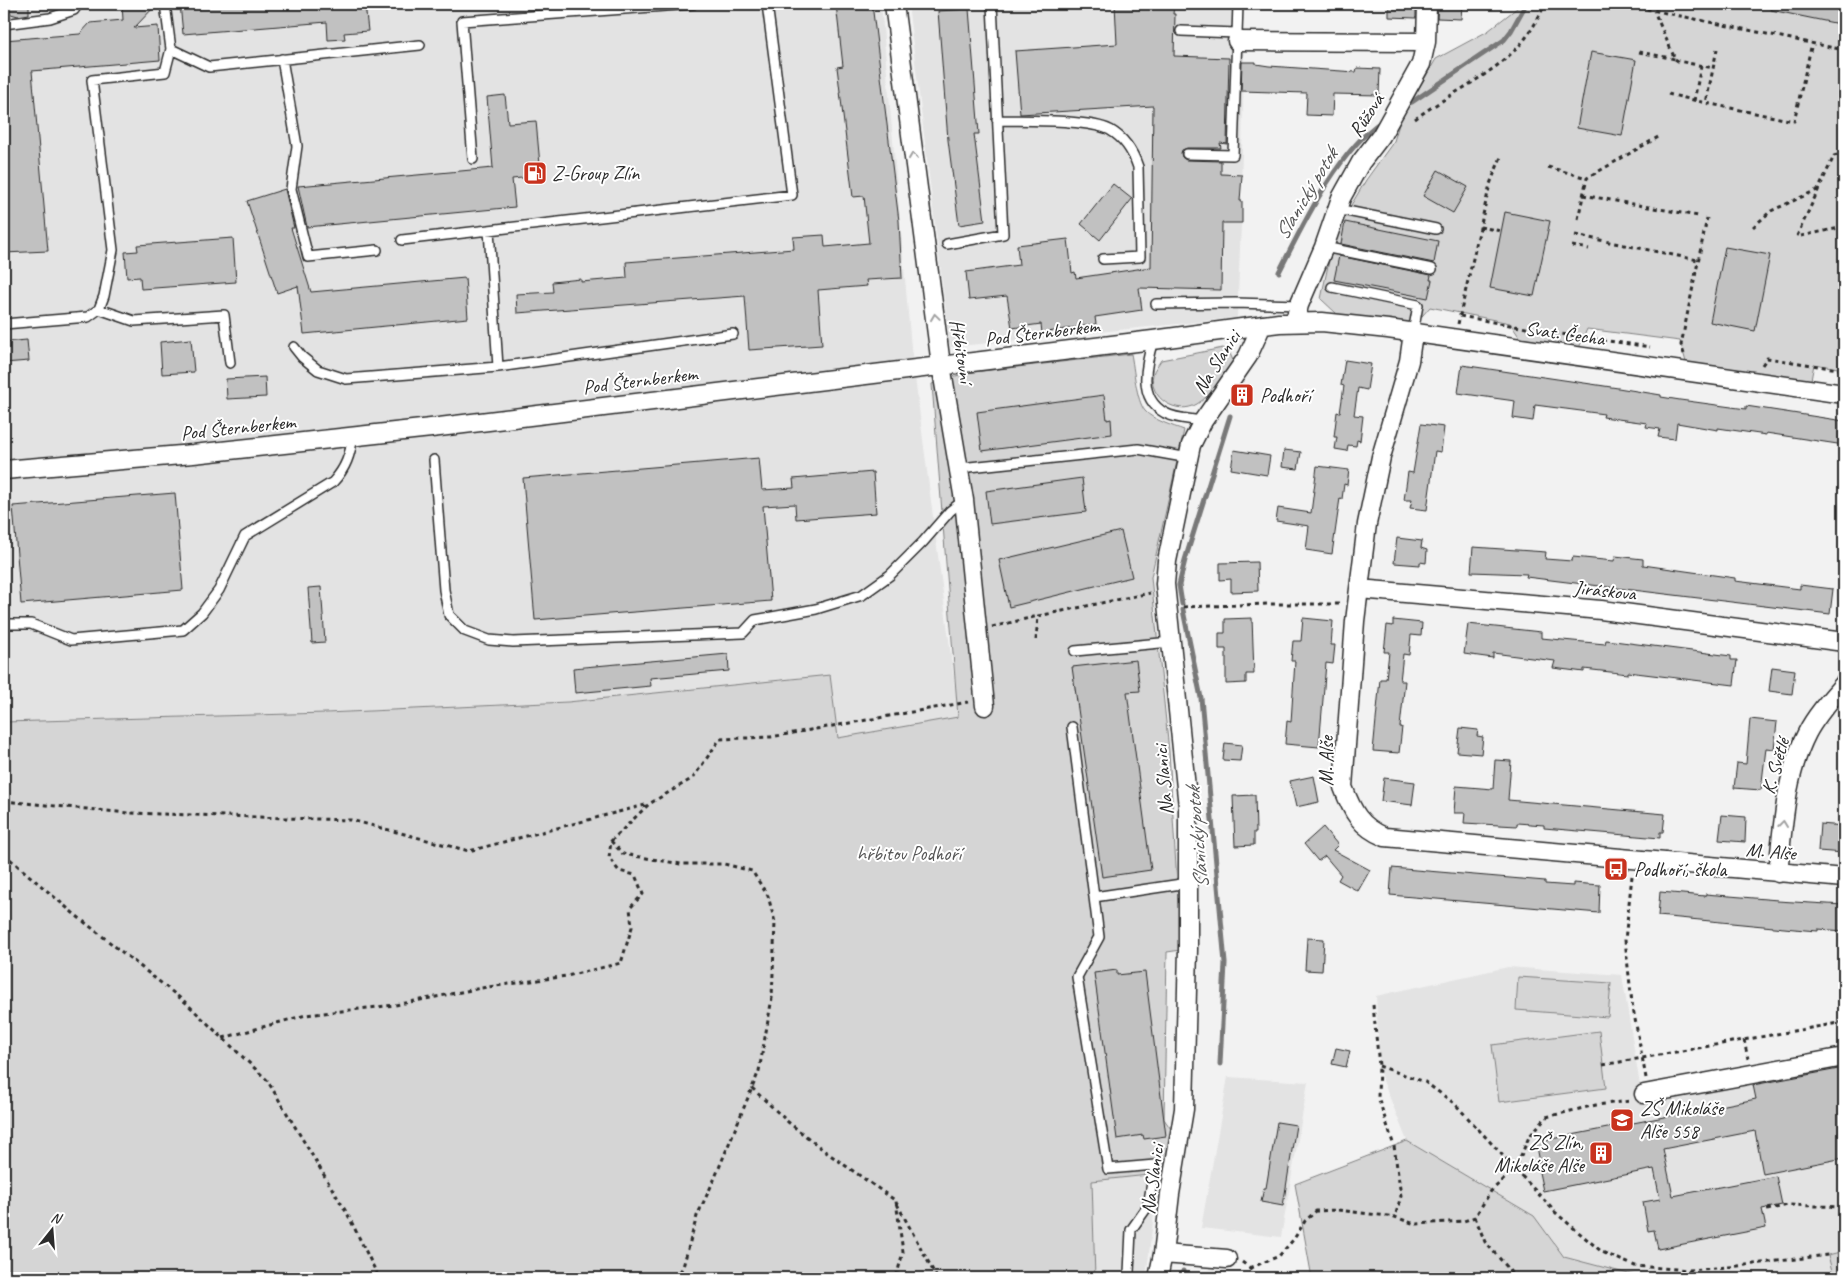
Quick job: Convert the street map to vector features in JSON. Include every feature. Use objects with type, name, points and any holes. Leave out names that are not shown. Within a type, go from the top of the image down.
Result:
[{"type":"street","name":"Hřbitovní","points":[[894,4],[941,365],[960,468],[977,630],[985,678],[984,702]]},
{"type":"street","name":"Růžová","points":[[1291,316],[1324,247],[1350,179],[1381,136],[1421,64],[1426,42],[1427,4]]},
{"type":"street","points":[[1237,37],[1426,42]]},
{"type":"street","name":"Pod Šternberkem","points":[[4,470],[193,454],[431,428],[1153,340],[1262,325],[1291,316]]},
{"type":"street","name":"Svat. Čecha","points":[[1291,316],[1844,394]]},
{"type":"street","name":"Na Slanici","points":[[1158,1278],[1184,1109],[1188,883],[1188,808],[1164,584],[1167,561],[1192,445],[1203,421],[1248,356],[1262,325]]},
{"type":"street","name":"M. Alše","points":[[1413,333],[1409,362],[1374,490],[1367,524],[1355,631],[1344,786],[1350,804],[1358,819],[1373,832],[1385,837],[1844,878]]},
{"type":"street","name":"Jiráskova","points":[[1360,589],[1601,610],[1844,642]]},
{"type":"street","name":"K. Světlé","points":[[1778,872],[1786,802],[1794,767],[1807,733],[1826,705],[1844,684]]},
{"type":"street","points":[[1644,1094],[1844,1057]]},
{"type":"street","points":[[1163,1254],[1227,1259]]},
{"type":"lane","points":[[4,24],[50,18],[74,10],[78,4]]},
{"type":"lane","points":[[4,324],[88,317],[99,309],[104,296],[113,250],[92,80],[165,72],[171,49],[165,4]]},
{"type":"lane","points":[[473,159],[462,21],[693,4]]},
{"type":"lane","points":[[402,240],[792,195],[767,4]]},
{"type":"lane","points":[[947,244],[1003,234],[992,4]]},
{"type":"lane","points":[[1187,154],[1233,154],[1238,4]]},
{"type":"lane","points":[[1181,30],[1237,37]]},
{"type":"lane","points":[[171,49],[209,67],[420,45]]},
{"type":"lane","points":[[282,59],[297,146],[291,189],[308,257],[378,250]]},
{"type":"lane","points":[[997,120],[1093,124],[1111,131],[1124,142],[1133,154],[1138,167],[1140,257],[1103,259]]},
{"type":"lane","points":[[1337,209],[1436,230]]},
{"type":"lane","points":[[489,230],[498,367]]},
{"type":"lane","points":[[1324,247],[1432,269]]},
{"type":"lane","points":[[1332,287],[1418,305],[1413,333]]},
{"type":"lane","points":[[1156,304],[1291,316]]},
{"type":"lane","points":[[99,309],[134,321],[224,315],[230,363]]},
{"type":"lane","points":[[294,347],[302,357],[318,370],[346,379],[498,367],[733,334]]},
{"type":"lane","points":[[1153,340],[1146,365],[1145,379],[1148,394],[1154,406],[1166,414],[1203,421]]},
{"type":"lane","points":[[4,624],[31,624],[72,640],[183,630],[202,613],[219,590],[245,536],[318,492],[333,482],[341,473],[349,457],[353,436]]},
{"type":"lane","points":[[960,468],[1138,449],[1189,458]]},
{"type":"lane","points":[[434,460],[444,590],[449,615],[466,632],[489,640],[513,642],[743,633],[755,620],[816,609],[862,595],[890,575],[923,542],[950,511],[964,500]]},
{"type":"lane","points":[[1075,651],[1171,642]]},
{"type":"lane","points":[[1072,726],[1099,937],[1077,977],[1108,1169],[1155,1165],[1148,1206],[1131,1230],[1129,1273]]},
{"type":"lane","points":[[1094,897],[1188,883]]},
{"type":"path","points":[[1415,119],[1485,74],[1510,54],[1531,30],[1545,4]]},
{"type":"path","points":[[1623,4],[1844,50]]},
{"type":"path","points":[[1654,11],[1675,59]]},
{"type":"path","points":[[1668,94],[1794,121],[1812,43]]},
{"type":"path","points":[[1706,103],[1717,49]]},
{"type":"path","points":[[1639,52],[1713,68]]},
{"type":"path","points":[[1694,101],[1701,66]]},
{"type":"path","points":[[1548,167],[1587,178],[1660,136]]},
{"type":"path","points":[[1844,153],[1834,156],[1799,236],[1844,227]]},
{"type":"path","points":[[1454,339],[1490,184],[1501,157]]},
{"type":"path","points":[[1578,220],[1587,178]]},
{"type":"path","points":[[1752,227],[1771,211],[1819,189]]},
{"type":"path","points":[[1583,195],[1698,216]]},
{"type":"path","points":[[1689,372],[1681,345],[1707,218]]},
{"type":"path","points":[[1480,227],[1501,232]]},
{"type":"path","points":[[1575,235],[1698,260]]},
{"type":"path","points":[[1572,246],[1589,249]]},
{"type":"path","points":[[1460,316],[1554,333],[1655,348]]},
{"type":"path","points":[[1674,350],[1683,352]]},
{"type":"path","points":[[977,630],[1156,592],[1164,584]]},
{"type":"path","points":[[1168,608],[1267,604],[1338,604]]},
{"type":"path","points":[[1036,640],[1038,616]]},
{"type":"path","points":[[223,1038],[306,1015],[394,1005],[481,988],[566,976],[621,963],[632,927],[630,908],[644,894],[635,875],[619,871],[609,858],[611,841],[649,804],[693,778],[720,739],[771,737],[984,702]]},
{"type":"path","points":[[4,801],[128,813],[351,820],[469,851],[649,804]]},
{"type":"path","points":[[611,841],[623,854],[681,864],[724,864],[752,870],[768,896],[775,922],[772,998],[759,1071],[697,1216],[683,1267],[676,1278]]},
{"type":"path","points":[[4,854],[73,913],[185,1002],[267,1080],[348,1215],[379,1278]]},
{"type":"path","points":[[1634,860],[1625,940],[1632,1003],[1643,1059]]},
{"type":"path","points":[[1373,1005],[1379,1066],[1378,1098],[1394,1146],[1401,1196],[1395,1217]]},
{"type":"path","points":[[1603,1065],[1844,1022]]},
{"type":"path","points":[[1744,1040],[1745,1045]]},
{"type":"path","points":[[1379,1066],[1425,1082],[1455,1104],[1556,1213],[1602,1252],[1636,1266],[1689,1270],[1828,1255]]},
{"type":"path","points":[[752,1088],[788,1122],[826,1152],[896,1201],[937,1278]]},
{"type":"path","points":[[1250,1268],[1279,1256],[1294,1239],[1305,1221],[1316,1211],[1338,1210],[1395,1217],[1415,1224],[1464,1221],[1475,1217],[1491,1192],[1515,1169],[1529,1136],[1546,1116],[1596,1105],[1633,1101],[1644,1094]]},
{"type":"path","points":[[896,1201],[903,1252],[896,1278]]},
{"type":"path","points":[[1766,1210],[1788,1205],[1842,1207],[1844,1223]]},
{"type":"path","points":[[1475,1217],[1486,1242],[1514,1278]]},
{"type":"path","points":[[1689,1270],[1692,1278]]},
{"type":"shaded area","points":[[4,4],[881,4],[911,347],[959,717],[838,738],[830,676],[568,702],[326,713],[4,722]]},
{"type":"shaded area","points":[[908,4],[1241,4],[1244,57],[1242,201],[1237,318],[950,347]]},
{"type":"shaded area","name":"ZŠ Mikoláše Alše 558","points":[[1508,967],[1622,975],[1642,1098],[1844,1064],[1844,1278],[1644,1278],[1564,1257],[1534,1216],[1407,1141],[1380,1073],[1376,996]]},
{"type":"shaded area","points":[[1228,1077],[1308,1082],[1281,1237],[1201,1228]]},
{"type":"shaded area","points":[[1159,1173],[1146,1278],[1095,1278],[1092,1181]]},
{"type":"green space","points":[[1522,4],[1844,4],[1844,369],[1814,364],[1811,380],[1686,362],[1680,341],[1587,329],[1579,348],[1520,338],[1510,323],[1430,307],[1416,323],[1337,314],[1321,299],[1335,232],[1366,180],[1394,141],[1400,121],[1436,59],[1488,31]]},
{"type":"green space","points":[[1223,348],[1229,351],[1234,363],[1212,390],[1197,404],[1181,408],[1173,406],[1159,397],[1153,383],[1153,374],[1161,360]]},
{"type":"green space","name":"hřbitov Podhoří","points":[[1131,354],[1137,392],[1145,411],[1158,420],[1184,430],[1151,577],[1169,751],[1181,950],[1167,952],[1164,1119],[1173,1132],[1167,1173],[1092,1181],[1095,1278],[4,1278],[4,722],[326,713],[568,702],[830,675],[838,738],[958,717],[932,384],[965,373]]},
{"type":"green space","points":[[1518,977],[1611,983],[1608,1017],[1516,1010]]},
{"type":"green space","points":[[1599,1031],[1606,1088],[1499,1102],[1492,1045]]},
{"type":"green space","points":[[1407,1141],[1534,1216],[1564,1257],[1644,1278],[1312,1278],[1295,1184]]},
{"type":"green space","points":[[1844,1251],[1844,1272],[1833,1275],[1828,1255]]},
{"type":"building","points":[[4,4],[29,4],[29,14],[18,16],[4,12]]},
{"type":"building","points":[[122,4],[157,4],[134,28],[158,26],[160,60],[32,71],[48,251],[4,253],[4,40],[80,34],[90,23],[123,20]]},
{"type":"building","points":[[180,4],[365,4],[368,31],[344,33],[345,39],[328,40],[327,22],[183,34]]},
{"type":"building","points":[[836,4],[872,4],[899,221],[902,278],[866,280],[867,286],[818,290],[822,345],[749,350],[745,296],[517,313],[516,294],[553,292],[552,282],[581,279],[581,282],[627,278],[626,262],[794,249],[793,237],[824,235],[825,247],[869,243],[864,196],[853,197],[837,67],[843,66]]},
{"type":"building","points":[[1115,4],[1174,4],[1174,56],[1229,58],[1227,144],[1220,143],[1221,148],[1187,148],[1182,150],[1181,153],[1182,157],[1186,160],[1221,161],[1221,174],[1242,175],[1240,201],[1242,201],[1242,223],[1222,223],[1221,290],[1139,288],[1142,310],[1095,317],[1096,324],[1042,333],[1041,324],[1012,328],[1007,296],[969,300],[966,272],[1019,265],[1017,245],[1068,239],[1072,273],[1075,272],[1076,278],[1151,267],[1153,106],[1020,114],[1015,51],[1117,44]]},
{"type":"building","points":[[1389,4],[1416,4],[1416,18],[1389,17]]},
{"type":"building","points":[[1438,4],[1462,4],[1461,19],[1437,18]]},
{"type":"building","points":[[1772,4],[1844,4],[1844,25],[1771,10]]},
{"type":"building","points":[[969,9],[979,134],[974,134],[985,221],[959,225],[948,140],[938,11]]},
{"type":"building","points":[[1591,52],[1636,60],[1622,136],[1577,128]]},
{"type":"building","points":[[1242,62],[1256,62],[1256,64],[1269,66],[1356,72],[1357,68],[1380,69],[1379,95],[1333,94],[1332,116],[1306,115],[1307,93],[1241,91]]},
{"type":"building","points":[[505,95],[508,123],[536,121],[541,176],[512,179],[515,207],[307,227],[298,186],[493,168],[487,97]]},
{"type":"building","points":[[1438,170],[1468,187],[1453,213],[1423,196]]},
{"type":"building","points":[[1113,184],[1132,199],[1100,240],[1081,224]]},
{"type":"building","points":[[285,189],[294,228],[291,228],[311,292],[465,278],[468,318],[304,334],[298,286],[277,293],[247,201]]},
{"type":"building","points":[[1505,212],[1550,221],[1534,296],[1490,288]]},
{"type":"building","points":[[1345,222],[1438,241],[1434,263],[1341,244]]},
{"type":"building","points":[[233,238],[236,282],[141,289],[140,277],[127,278],[125,252],[138,251],[137,245]]},
{"type":"building","points":[[1725,247],[1770,255],[1755,331],[1710,322]]},
{"type":"building","points":[[1339,256],[1431,275],[1430,280],[1432,280],[1428,298],[1334,280]]},
{"type":"building","points":[[191,339],[194,372],[162,374],[160,342]]},
{"type":"building","points":[[27,340],[29,361],[4,363],[4,342]]},
{"type":"building","points":[[1345,360],[1371,364],[1367,390],[1358,388],[1354,415],[1363,416],[1360,441],[1357,440],[1356,446],[1348,445],[1347,451],[1335,449],[1337,437],[1334,437],[1337,412],[1340,413],[1344,386],[1341,385]]},
{"type":"building","points":[[1462,365],[1618,388],[1680,400],[1746,409],[1746,406],[1844,421],[1844,445],[1766,433],[1766,435],[1718,428],[1718,430],[1677,423],[1675,439],[1658,437],[1660,429],[1646,427],[1647,423],[1603,417],[1604,414],[1535,405],[1533,421],[1513,418],[1515,401],[1458,393]]},
{"type":"building","points":[[265,377],[266,397],[227,399],[226,379]]},
{"type":"building","points":[[1104,395],[1107,420],[1111,419],[1112,434],[982,451],[977,412]]},
{"type":"building","points":[[1421,424],[1444,427],[1441,452],[1435,451],[1427,510],[1410,508],[1412,500],[1404,500],[1408,472],[1413,473]]},
{"type":"building","points":[[1234,450],[1270,456],[1267,475],[1231,469]]},
{"type":"building","points":[[1284,450],[1301,452],[1298,469],[1282,467]]},
{"type":"building","points":[[759,458],[762,490],[794,488],[793,479],[873,472],[876,513],[796,519],[795,504],[763,506],[771,601],[535,620],[523,478]]},
{"type":"building","points":[[1317,466],[1349,470],[1347,485],[1344,484],[1342,499],[1340,498],[1332,554],[1306,550],[1309,526],[1276,521],[1278,508],[1311,513]]},
{"type":"building","points":[[1082,478],[1086,512],[990,524],[986,491]]},
{"type":"building","points":[[175,493],[183,590],[21,604],[13,506]]},
{"type":"building","points":[[1121,531],[1132,577],[1009,607],[999,560]]},
{"type":"building","points":[[1397,538],[1422,541],[1421,548],[1427,550],[1426,563],[1420,562],[1420,565],[1394,563]]},
{"type":"building","points":[[1473,547],[1546,552],[1545,559],[1572,561],[1573,557],[1614,561],[1615,556],[1643,559],[1643,565],[1735,578],[1735,581],[1800,589],[1800,585],[1833,589],[1830,614],[1526,577],[1527,574],[1471,572]]},
{"type":"building","points":[[1257,562],[1258,591],[1231,592],[1231,579],[1220,580],[1220,563]]},
{"type":"building","points":[[321,587],[325,642],[312,643],[308,588]]},
{"type":"building","points":[[1252,618],[1254,674],[1246,674],[1246,683],[1226,684],[1226,649],[1219,649],[1219,633],[1225,633],[1225,619]]},
{"type":"building","points":[[1303,618],[1333,621],[1331,645],[1335,645],[1333,664],[1326,663],[1319,747],[1285,744],[1287,721],[1291,722],[1295,661],[1291,661],[1293,641],[1301,641]]},
{"type":"building","points":[[1393,620],[1422,623],[1421,636],[1411,635],[1409,655],[1403,654],[1400,681],[1405,681],[1399,753],[1373,751],[1380,679],[1386,679],[1389,652],[1384,652],[1387,625],[1393,626]]},
{"type":"building","points":[[1468,624],[1541,632],[1541,638],[1605,644],[1606,640],[1731,656],[1731,660],[1737,660],[1734,685],[1628,672],[1628,674],[1584,669],[1584,672],[1553,668],[1555,661],[1493,653],[1493,658],[1464,654]]},
{"type":"building","points":[[728,654],[729,671],[650,678],[651,686],[575,693],[573,668]]},
{"type":"building","points":[[1136,660],[1140,691],[1127,692],[1151,870],[1102,877],[1072,667]]},
{"type":"building","points":[[1772,667],[1795,670],[1792,694],[1769,691]]},
{"type":"building","points":[[1750,719],[1777,722],[1774,749],[1766,748],[1761,790],[1734,788],[1737,763],[1746,764]]},
{"type":"building","points":[[1460,728],[1478,730],[1477,736],[1483,737],[1481,754],[1457,752]]},
{"type":"building","points":[[1225,743],[1242,745],[1240,761],[1223,760]]},
{"type":"building","points":[[1495,760],[1511,761],[1508,800],[1665,814],[1663,832],[1660,832],[1660,838],[1544,828],[1544,825],[1517,823],[1517,826],[1464,823],[1465,813],[1454,813],[1456,786],[1493,789]]},
{"type":"building","points":[[1314,776],[1319,802],[1296,807],[1290,781]]},
{"type":"building","points":[[1384,778],[1415,782],[1412,805],[1381,801]]},
{"type":"building","points":[[1255,795],[1256,832],[1254,832],[1254,845],[1235,846],[1233,796]]},
{"type":"building","points":[[1722,815],[1746,817],[1745,842],[1719,840]]},
{"type":"building","points":[[1820,824],[1844,826],[1844,853],[1818,851]]},
{"type":"building","points":[[1323,827],[1338,845],[1333,850],[1370,870],[1358,891],[1338,880],[1341,875],[1325,856],[1318,861],[1304,844]]},
{"type":"building","points":[[1392,868],[1545,881],[1545,884],[1573,886],[1573,883],[1600,885],[1599,913],[1390,895]]},
{"type":"building","points":[[1660,892],[1844,905],[1844,931],[1805,930],[1658,916]]},
{"type":"building","points":[[1307,938],[1324,939],[1322,971],[1305,970]]},
{"type":"building","points":[[1117,970],[1117,975],[1145,972],[1166,1136],[1144,1139],[1143,1135],[1117,1139],[1094,973]]},
{"type":"building","points":[[1336,1048],[1350,1051],[1346,1067],[1332,1064]]},
{"type":"building","name":"ZŠ Zlín, Mikoláše Alše","points":[[1844,1068],[1844,1158],[1763,1174],[1755,1131],[1663,1149],[1673,1196],[1776,1176],[1782,1205],[1762,1209],[1766,1228],[1658,1249],[1654,1230],[1648,1231],[1643,1202],[1660,1199],[1654,1169],[1543,1191],[1537,1163],[1540,1162],[1536,1142],[1756,1099],[1753,1085]]},
{"type":"building","points":[[1277,1122],[1296,1125],[1283,1206],[1261,1202],[1264,1188],[1266,1188]]},
{"type":"waterway","name":"Slanický potok","points":[[1412,102],[1504,40],[1526,4]]},
{"type":"waterway","name":"Slanický potok","points":[[1279,272],[1311,211],[1336,169],[1366,134],[1382,121]]},
{"type":"waterway","name":"Slanický potok","points":[[1182,604],[1179,585],[1185,560],[1230,416]]},
{"type":"waterway","name":"Slanický potok","points":[[1183,610],[1201,698],[1225,963],[1220,1064]]},
{"type":"waterway","name":"Slanický potok","points":[[1182,1278],[1183,1271]]},
{"type":"place","name":"Z-Group Zlín","points":[[535,173]]},
{"type":"place","name":"Podhoří","points":[[1242,395]]},
{"type":"place","name":"Podhoří, škola","points":[[1616,869]]},
{"type":"place","name":"ZŠ Mikoláše Alše 558","points":[[1622,1120]]},
{"type":"place","name":"ZŠ Zlín, Mikoláše Alše","points":[[1601,1153]]}]
